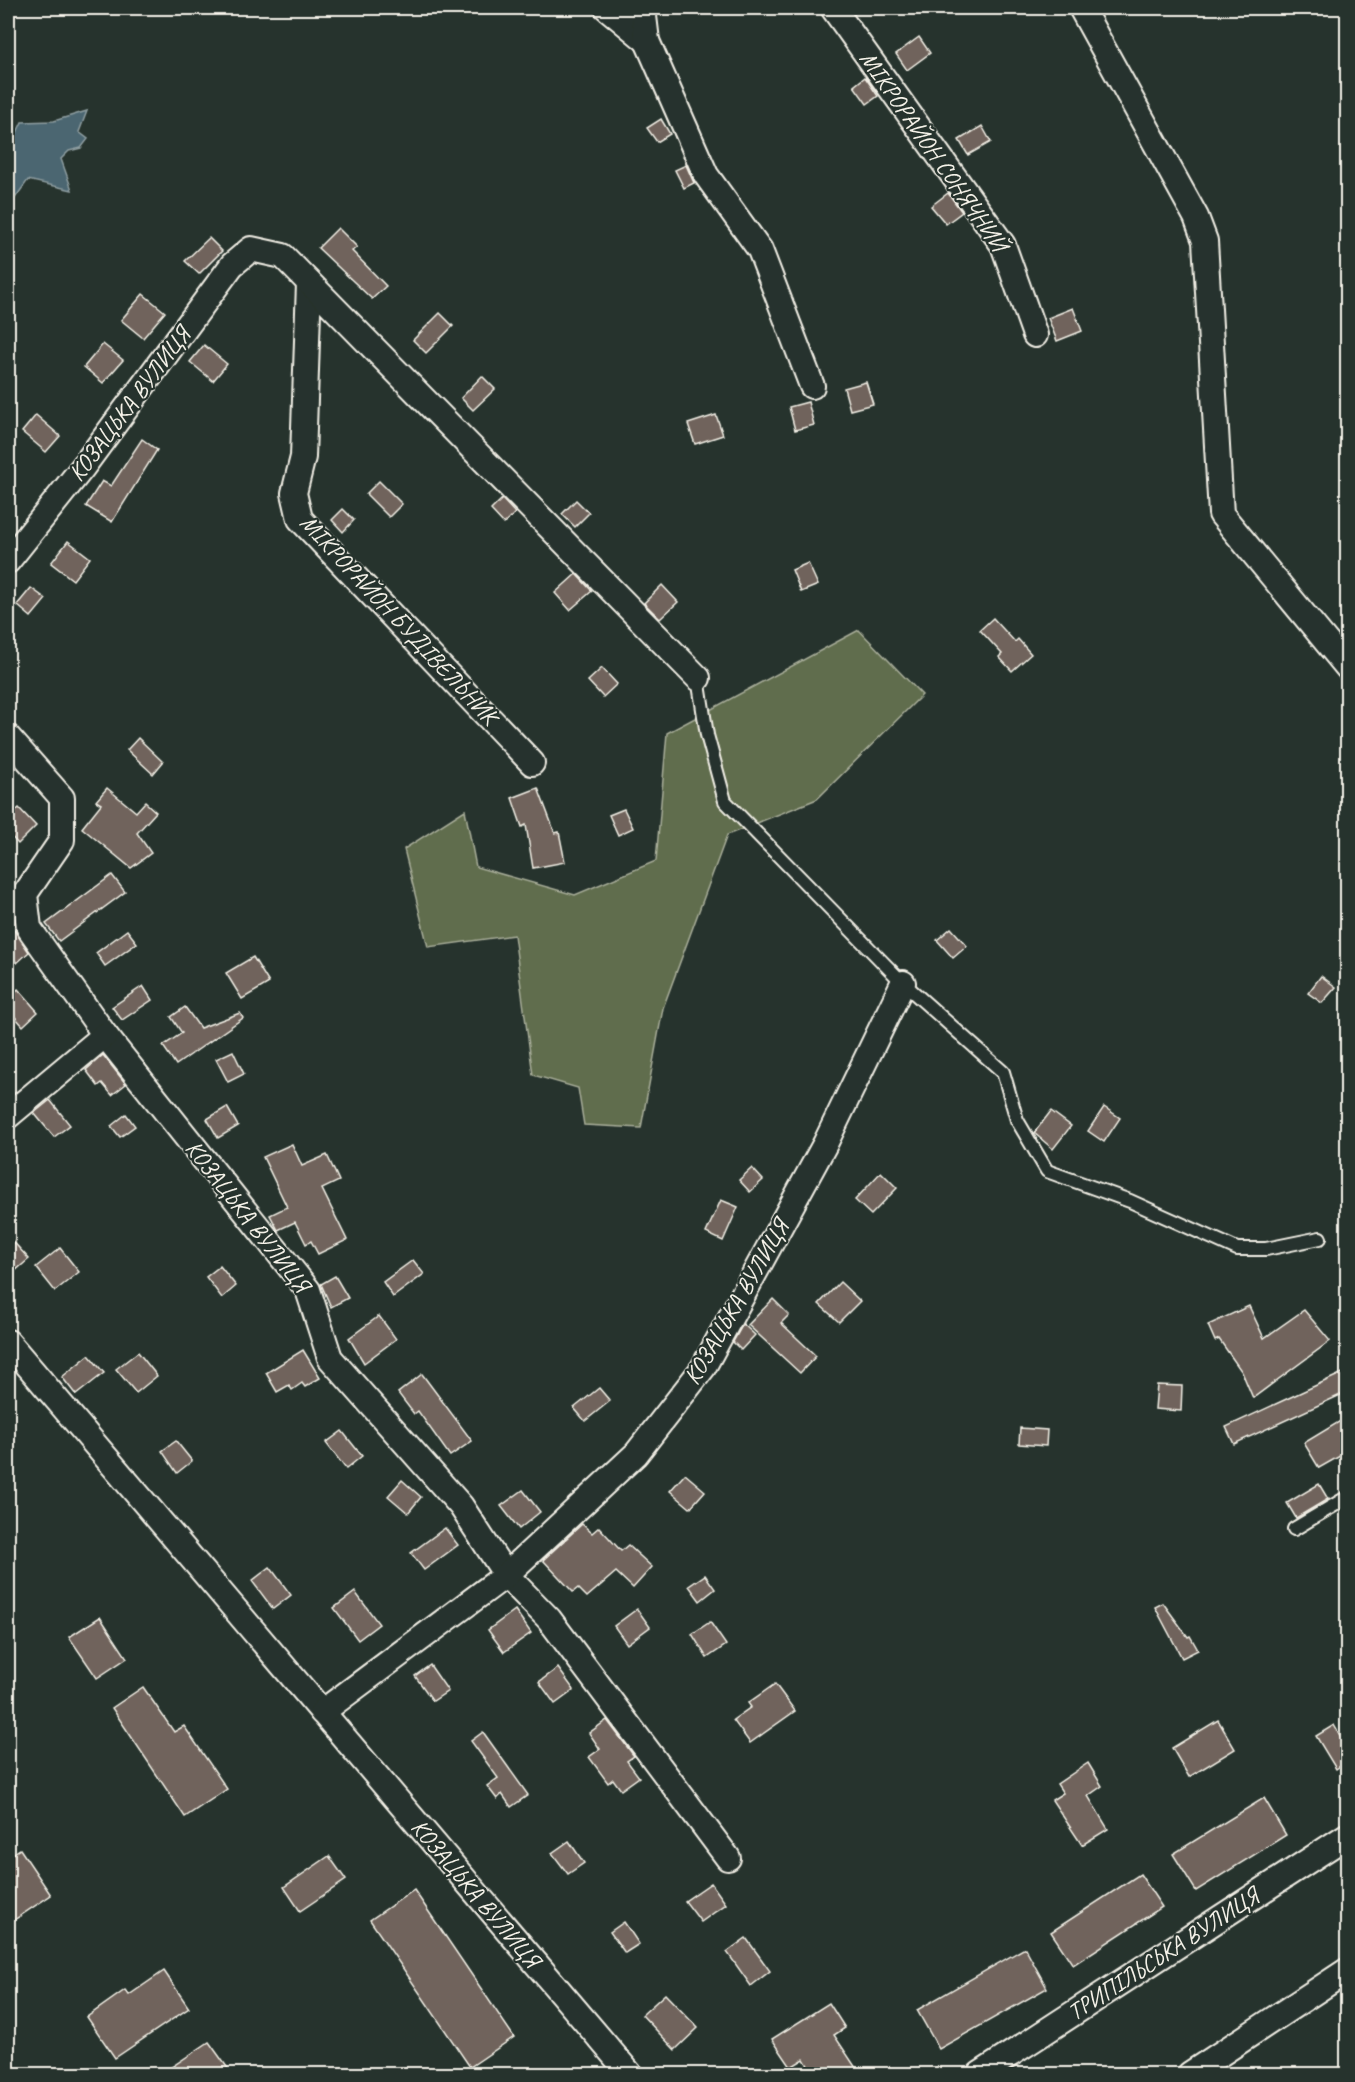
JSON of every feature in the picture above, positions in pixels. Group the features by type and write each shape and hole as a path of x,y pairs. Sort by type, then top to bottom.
{"street":[{"path":"607,8 647,41"},
{"path":"644,8 647,41 706,175 760,250 812,386"},
{"name":"МІКРОРАЙОН СОНЯЧНИЙ","path":"833,8 1003,245 1035,335"},
{"path":"1071,8 1085,17 1196,217 1205,241 1221,514 1347,668"},
{"name":"КОЗАЦЬКА ВУЛИЦЯ","path":"8,561 83,467 232,265 251,249 283,256 309,283"},
{"path":"309,283 698,678"},
{"name":"МІКРОРАЙОН БУДІВЕЛЬНИК","path":"309,283 303,457 294,493 300,519 532,762"},
{"name":"КОЗАЦЬКА ВУЛИЦЯ","path":"8,737 62,798 62,840 25,894 29,928 105,1035 309,1290 330,1358 461,1506 506,1575 549,1619 729,1858"},
{"name":"КОЗАЦЬКА ВУЛИЦЯ","path":"322,1712 506,1575 636,1454 703,1368 825,1144 903,983"},
{"path":"8,1116 105,1035"},
{"name":"КОЗАЦЬКА ВУЛИЦЯ","path":"8,1342 630,2074"},
{"name":"ТРИПІЛЬСЬКА ВУЛИЦЯ","path":"980,2074 1347,1835"},
{"path":"1190,2074 1347,1970"}],"lane":[{"path":"698,678 707,735 725,801 903,983 1003,1072 1017,1120 1047,1171 1130,1201 1237,1249 1266,1249 1320,1238"},
{"path":"1294,1529 1347,1497"}],"green space":[{"path":"859,630 922,695 817,799 727,835 663,1008 641,1128 584,1125 578,1088 533,1075 514,935 428,947 404,849 465,810 476,867 575,895 656,861 667,733"}],"water":[{"path":"87,111 79,132 88,139 81,148 69,151 61,159 72,190 28,180 8,208 8,145 12,143 22,122 54,121"}],"building":[{"path":"919,37 930,53 907,70 896,54"},
{"path":"865,77 878,96 867,104 854,86"},
{"path":"661,119 670,134 657,142 647,128"},
{"path":"982,126 991,142 968,155 959,140"},
{"path":"686,165 694,183 684,188 675,170"},
{"path":"948,193 962,212 946,224 931,206"},
{"path":"338,228 357,247 352,251 386,286 372,299 318,248"},
{"path":"209,238 222,251 199,274 185,261"},
{"path":"143,294 165,312 143,338 121,320"},
{"path":"1073,308 1082,331 1057,341 1048,318"},
{"path":"440,313 453,326 426,353 413,340"},
{"path":"103,344 123,360 103,383 84,367"},
{"path":"204,345 227,364 213,381 190,362"},
{"path":"482,376 495,389 473,410 461,398"},
{"path":"866,382 873,404 850,410 844,388"},
{"path":"808,402 814,425 795,430 789,407"},
{"path":"36,415 60,436 46,452 22,432"},
{"path":"716,415 723,435 695,444 688,424"},
{"path":"142,439 157,450 112,522 86,506 102,481 111,486"},
{"path":"379,481 402,504 389,517 366,494"},
{"path":"502,499 515,513 504,524 491,510"},
{"path":"576,500 589,513 575,527 562,514"},
{"path":"343,509 354,520 343,532 332,520"},
{"path":"68,541 90,558 73,580 51,563"},
{"path":"808,563 818,585 801,592 792,570"},
{"path":"576,574 592,591 570,610 555,593"},
{"path":"662,585 678,602 660,619 644,603"},
{"path":"31,588 46,599 31,617 17,605"},
{"path":"993,618 1015,642 1018,639 1031,654 1012,671 999,657 1002,654 980,630"},
{"path":"602,668 617,684 603,697 588,681"},
{"path":"138,738 163,762 153,774 127,750"},
{"path":"107,788 136,812 145,802 156,812 137,833 151,853 131,868 82,828 101,804 96,801"},
{"path":"538,788 555,833 559,832 565,862 533,868 526,825 522,827 512,798"},
{"path":"19,808 36,826 18,844 8,833 8,818"},
{"path":"624,809 633,828 618,835 609,815"},
{"path":"112,875 125,892 59,941 46,924"},
{"path":"8,921 29,952 17,963 8,953"},
{"path":"951,928 967,946 953,958 937,940"},
{"path":"127,930 137,943 105,966 96,953"},
{"path":"253,957 269,983 242,999 226,973"},
{"path":"1321,976 1336,987 1322,1003 1308,993"},
{"path":"143,986 152,1000 122,1020 112,1007"},
{"path":"18,989 38,1012 23,1026 8,1009 8,999"},
{"path":"185,1007 200,1028 240,1013 243,1018 176,1065 163,1046 182,1033 171,1017"},
{"path":"233,1051 244,1074 228,1082 216,1059"},
{"path":"103,1055 126,1084 112,1095 102,1083 98,1086 86,1070"},
{"path":"50,1100 70,1125 54,1137 34,1113"},
{"path":"227,1107 238,1126 218,1138 207,1119"},
{"path":"1104,1107 1120,1118 1104,1142 1088,1131"},
{"path":"1051,1111 1071,1126 1053,1149 1034,1133"},
{"path":"126,1114 135,1126 120,1137 111,1126"},
{"path":"292,1144 302,1166 327,1155 339,1181 322,1189 347,1240 318,1254 311,1241 306,1244 295,1222 278,1230 270,1215 287,1207 263,1157"},
{"path":"752,1168 763,1180 750,1192 739,1180"},
{"path":"881,1172 897,1188 871,1215 855,1200"},
{"path":"721,1200 738,1207 723,1241 706,1233"},
{"path":"8,1236 29,1259 8,1277"},
{"path":"60,1248 79,1272 55,1291 36,1267"},
{"path":"413,1260 424,1274 393,1297 383,1282"},
{"path":"220,1266 236,1286 222,1298 206,1277"},
{"path":"335,1276 348,1298 331,1307 321,1284"},
{"path":"840,1282 860,1301 839,1322 819,1304"},
{"path":"773,1299 789,1315 781,1323 816,1356 800,1373 748,1325"},
{"path":"1249,1306 1264,1338 1304,1310 1330,1341 1253,1398 1242,1372 1219,1339 1215,1341 1208,1325"},
{"path":"379,1316 396,1339 364,1363 349,1338"},
{"path":"743,1324 755,1335 741,1350 733,1342"},
{"path":"303,1350 320,1378 305,1387 302,1383 292,1390 289,1385 277,1392 266,1373"},
{"path":"138,1352 157,1376 136,1393 116,1369"},
{"path":"89,1355 104,1373 76,1395 62,1377"},
{"path":"1347,1371 1347,1392 1234,1444 1226,1427"},
{"path":"422,1374 472,1441 450,1456 418,1411 414,1414 398,1393"},
{"path":"1157,1385 1182,1386 1181,1411 1155,1409"},
{"path":"599,1388 610,1401 585,1421 574,1408"},
{"path":"1347,1417 1347,1452 1319,1468 1304,1443"},
{"path":"1020,1428 1047,1430 1046,1446 1019,1444"},
{"path":"342,1431 362,1456 346,1469 326,1443"},
{"path":"176,1441 192,1461 177,1473 162,1451"},
{"path":"685,1474 705,1491 690,1508 670,1491"},
{"path":"402,1480 421,1497 408,1513 388,1496"},
{"path":"1319,1484 1328,1499 1296,1518 1287,1503"},
{"path":"523,1490 540,1512 519,1529 501,1506"},
{"path":"582,1524 592,1533 599,1527 621,1551 628,1545 652,1567 633,1588 616,1572 587,1597 578,1588 573,1592 543,1560"},
{"path":"445,1528 458,1545 424,1570 411,1553"},
{"path":"270,1567 291,1595 273,1609 252,1581"},
{"path":"705,1575 715,1589 700,1601 689,1586"},
{"path":"355,1592 379,1624 358,1640 334,1608"},
{"path":"1163,1603 1188,1637 1190,1636 1198,1650 1182,1658 1155,1607"},
{"path":"637,1609 650,1627 627,1644 614,1626"},
{"path":"515,1610 531,1633 504,1652 488,1630"},
{"path":"100,1617 127,1658 97,1678 69,1637"},
{"path":"710,1622 726,1645 707,1658 692,1634"},
{"path":"430,1665 448,1691 433,1701 415,1676"},
{"path":"558,1668 574,1690 555,1704 539,1682"},
{"path":"775,1684 795,1711 750,1743 733,1720 751,1707 748,1703"},
{"path":"143,1687 174,1732 184,1726 227,1789 185,1817 112,1708"},
{"path":"607,1720 634,1756 627,1761 639,1777 621,1790 613,1779 608,1783 589,1757 600,1749 589,1733"},
{"path":"1218,1720 1235,1749 1189,1777 1172,1748"},
{"path":"1334,1725 1347,1748 1347,1761 1336,1769 1316,1736"},
{"path":"483,1732 528,1795 511,1807 502,1794 497,1799 487,1786 498,1778 471,1741"},
{"path":"1088,1763 1102,1786 1088,1796 1108,1829 1082,1845 1052,1800 1063,1793 1057,1784"},
{"path":"1264,1798 1286,1835 1196,1891 1173,1854"},
{"path":"569,1841 584,1863 568,1874 552,1853"},
{"path":"20,1849 51,1895 8,1924 8,1857"},
{"path":"329,1856 346,1880 300,1911 284,1887"},
{"path":"1140,1874 1162,1907 1073,1965 1051,1932"},
{"path":"711,1883 726,1904 701,1922 685,1901"},
{"path":"414,1890 514,2037 470,2067 370,1920"},
{"path":"624,1922 639,1944 625,1953 610,1932"},
{"path":"746,1938 770,1971 751,1986 727,1952"},
{"path":"1025,1948 1047,1988 939,2049 917,2010"},
{"path":"164,1971 189,2008 115,2058 87,2017 125,1990 129,1995"},
{"path":"665,1994 698,2028 675,2050 642,2015"},
{"path":"829,2003 845,2028 834,2035 860,2074 813,2074 804,2059 791,2067 772,2039"},
{"path":"209,2042 232,2074 161,2074"}]}
